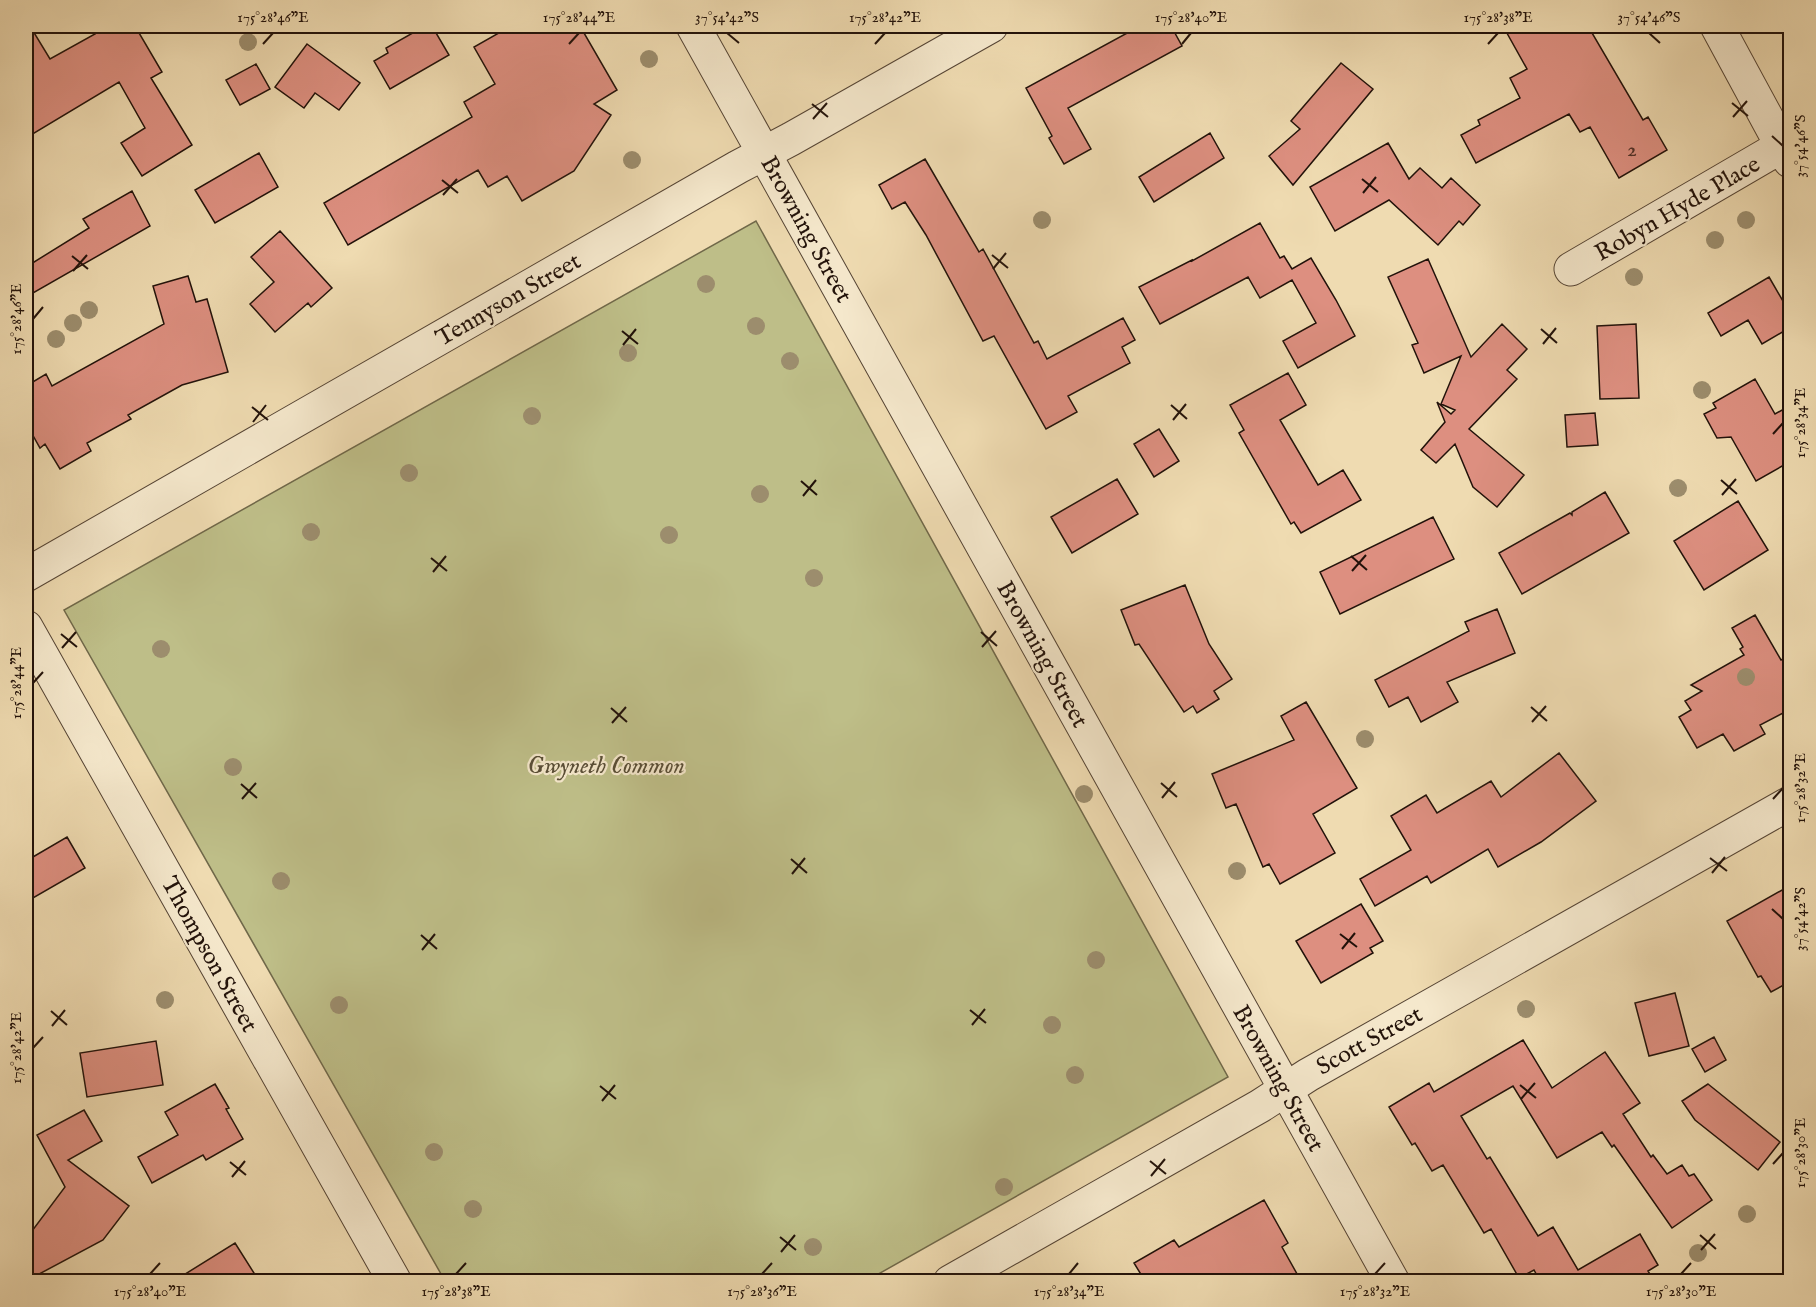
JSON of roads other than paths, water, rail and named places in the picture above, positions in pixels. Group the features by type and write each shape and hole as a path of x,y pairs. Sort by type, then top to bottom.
{"street":[{"name":"Browning Street","path":"693,26 1393,1281"},
{"name":"Tennyson Street","path":"26,575 738,167 991,26"},
{"path":"1717,26 1786,154"},
{"name":"Robyn Hyde Place","path":"1571,269 1786,154"},
{"name":"Thompson Street","path":"26,627 395,1281"},
{"name":"Scott Street","path":"950,1281 1229,1124 1308,1075 1791,804"}],"park label":[{"name":"Gwyneth Common","path":"606,765"}]}
